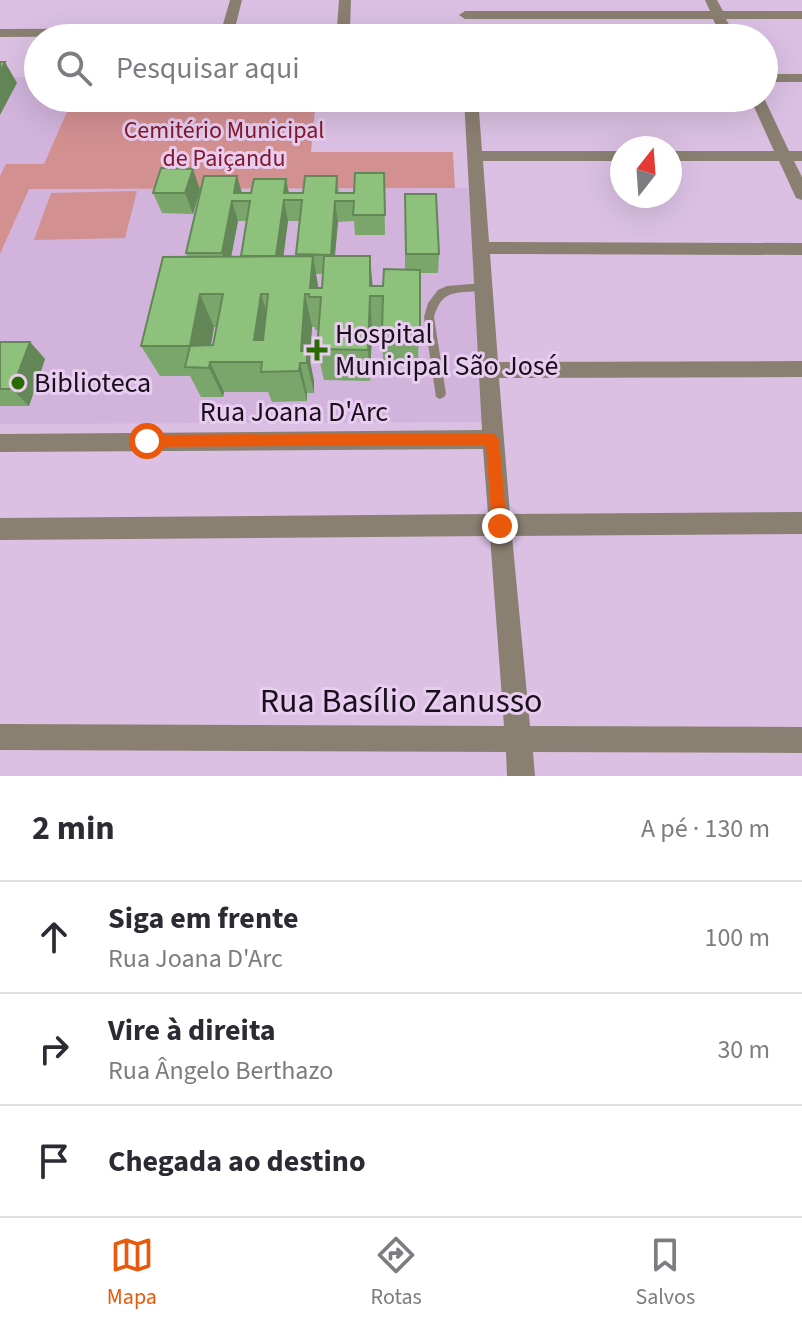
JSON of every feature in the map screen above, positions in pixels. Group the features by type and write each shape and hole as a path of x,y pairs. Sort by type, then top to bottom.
{"street":[{"path":"229,24 236,0"},
{"path":"343,24 345,0"},
{"path":"464,0 466,24"},
{"path":"711,0 722,24"},
{"path":"544,24 718,15 802,15"},
{"path":"0,33 24,33"},
{"path":"778,78 802,78"},
{"path":"472,112 493,439 521,776"},
{"path":"764,112 802,194"},
{"path":"476,156 610,156"},
{"path":"682,156 802,156"},
{"path":"482,248 802,249"},
{"path":"489,370 802,369"},
{"name":"Rua Joana D'Arc","path":"0,443 493,439"},
{"path":"0,529 802,523"},
{"name":"Rua Basílio Zanusso","path":"0,737 802,740"}],"lane":[{"path":"440,394 429,317 433,303 451,289 484,287"}],"shaded area":[{"path":"0,77 24,77 24,112 67,112 44,165 6,165 0,176"},
{"path":"468,188 489,422 0,424 0,254 28,189"}],"green space":[{"name":"Cemitério Municipal de Paiçandu","path":"67,112 315,112 311,152 453,152 455,188 29,189 0,254 0,176 6,164 44,164"},
{"path":"137,191 125,238 34,240 51,193"}],"building":[{"path":"161,168 193,169 185,193 153,193"},
{"path":"355,173 384,173 385,215 353,215 354,201 335,201 331,255 296,254 302,200 284,200 276,256 241,256 250,201 232,201 222,253 186,253 204,176 237,176 234,193 251,193 254,179 286,179 284,193 303,193 305,176 337,176 336,193 354,193"},
{"path":"405,194 436,194 439,254 406,254"},
{"path":"313,256 310,288 322,288 324,256 370,256 370,286 383,286 384,269 420,270 420,330 382,330 383,296 370,296 368,350 317,349 321,297 305,294 301,351 307,351 307,363 300,363 299,371 261,372 262,362 210,362 209,368 185,367 190,346 141,346 163,257","holes":["200,294 223,294 213,345 190,346","261,294 268,294 263,340 254,340"]},
{"path":"0,342 30,342 12,389 0,389"}],"place":[{"name":"Hospital Municipal São José","path":"317,350"},
{"name":"Biblioteca","path":"18,383"}],"route":[{"path":"147,441 493,439 500,526"}]}
